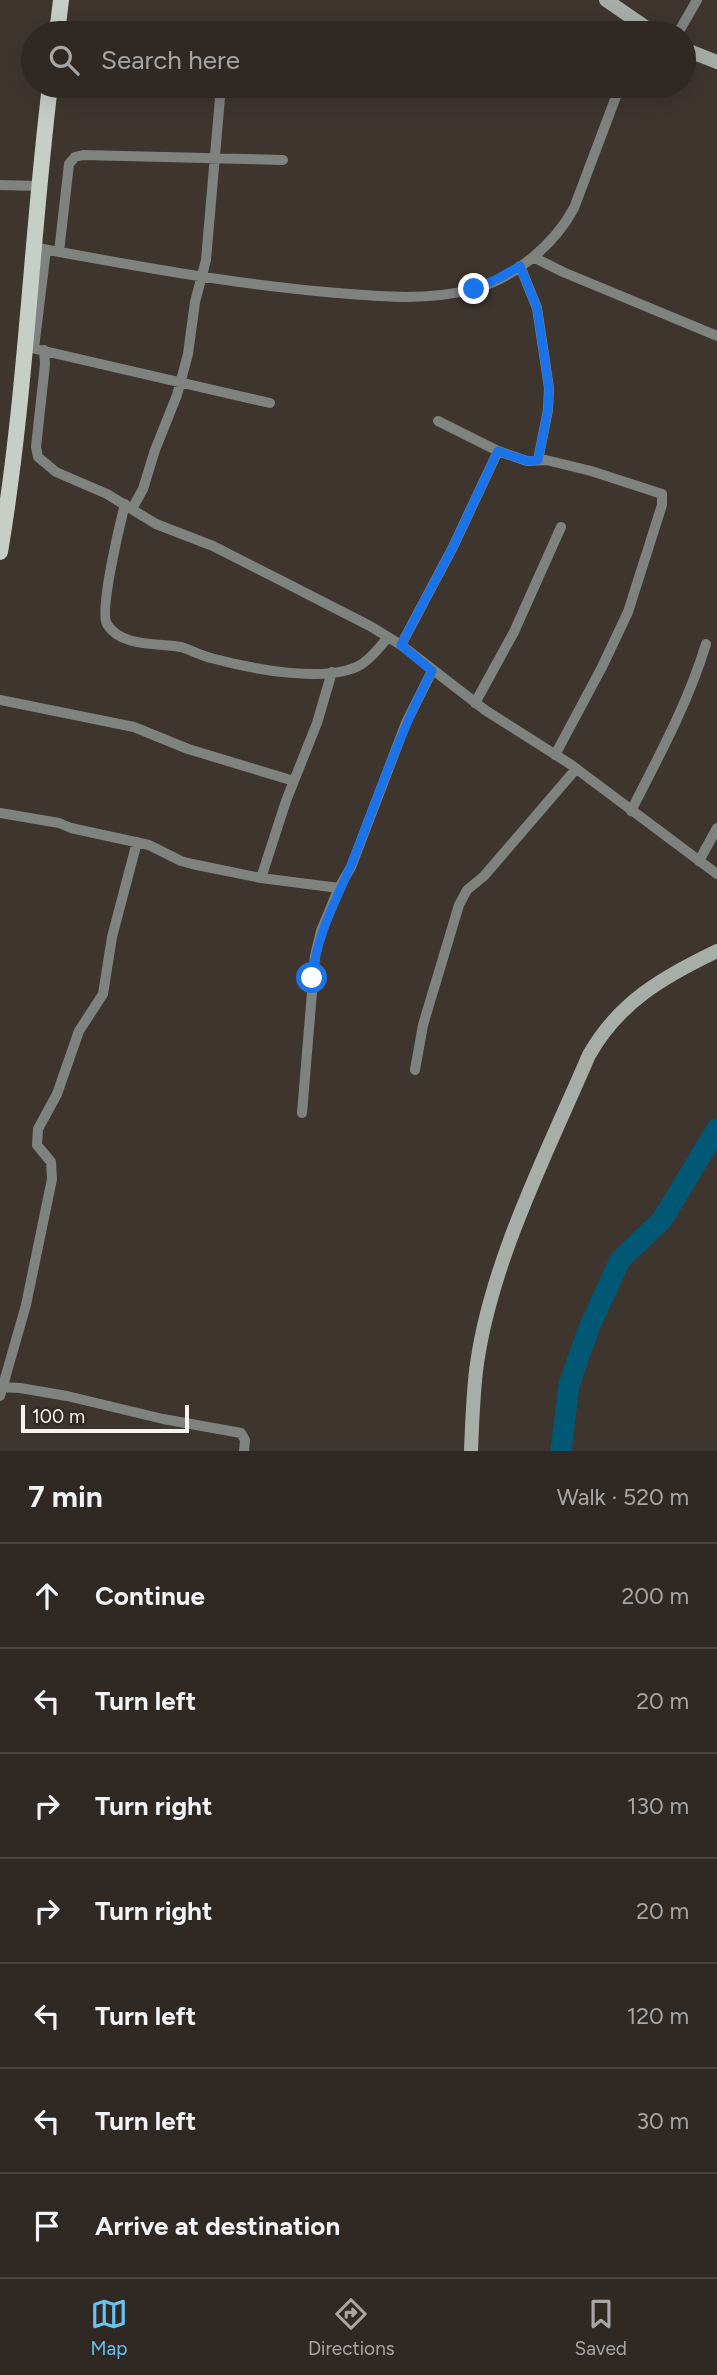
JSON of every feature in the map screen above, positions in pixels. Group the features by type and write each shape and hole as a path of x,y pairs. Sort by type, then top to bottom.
{"main road":[{"path":"58,21 61,0"},
{"path":"0,552 35,348 39,248 38,186 49,98"}],"street":[{"path":"606,0 633,21"},
{"path":"685,21 697,0"},
{"path":"696,54 717,62"},
{"path":"220,98 206,260 181,383 143,489 128,507 116,546 104,617 114,633 127,639 178,647 241,665 302,674 354,668 363,663 388,637"},
{"path":"39,248 202,278 397,298 474,289 520,266 558,234 574,208 615,98"},
{"path":"60,253 69,164 75,157 83,155 283,160"},
{"path":"0,185 38,186"},
{"path":"533,257 717,336"},
{"path":"520,266 537,308 549,388 547,418 538,460"},
{"path":"35,348 270,403"},
{"path":"35,348 45,364 36,440 38,457 56,472 107,494 156,524 213,546 280,579 388,637 475,703 576,769 717,874"},
{"path":"438,421 498,451 527,461 538,460 603,474 620,482 658,492 663,499 628,612 603,667 555,755"},
{"path":"401,645 453,547 498,451"},
{"path":"475,703 508,643 561,527"},
{"path":"631,811 680,715 694,683 706,644"},
{"path":"302,1113 315,956 321,931 351,867 406,723 432,671"},
{"path":"261,878 317,723 332,672"},
{"path":"0,700 122,723 188,749 294,781"},
{"path":"415,1070 423,1025 439,967 464,895 484,876 576,769"},
{"path":"0,813 60,823 71,828 137,842 157,848 181,861 261,878 339,888"},
{"path":"699,861 717,828"},
{"path":"137,842 112,937 103,994 79,1031 57,1094 38,1129 37,1144 51,1162 52,1179 26,1305 1,1390 20,1388 56,1394 163,1419 241,1433 245,1440 244,1451"},
{"path":"471,1451 476,1370 495,1290 533,1183 589,1055 598,1039 624,1007 661,981 717,951"}],"waterway":[{"path":"561,1451 569,1385 589,1328 620,1260 662,1220 717,1129"}],"route":[{"path":"312,978 321,931 351,867 406,723 432,671 401,645 453,547 498,451 527,461 538,460 546,425 549,388 537,308 529,286 520,266 474,289"}]}
